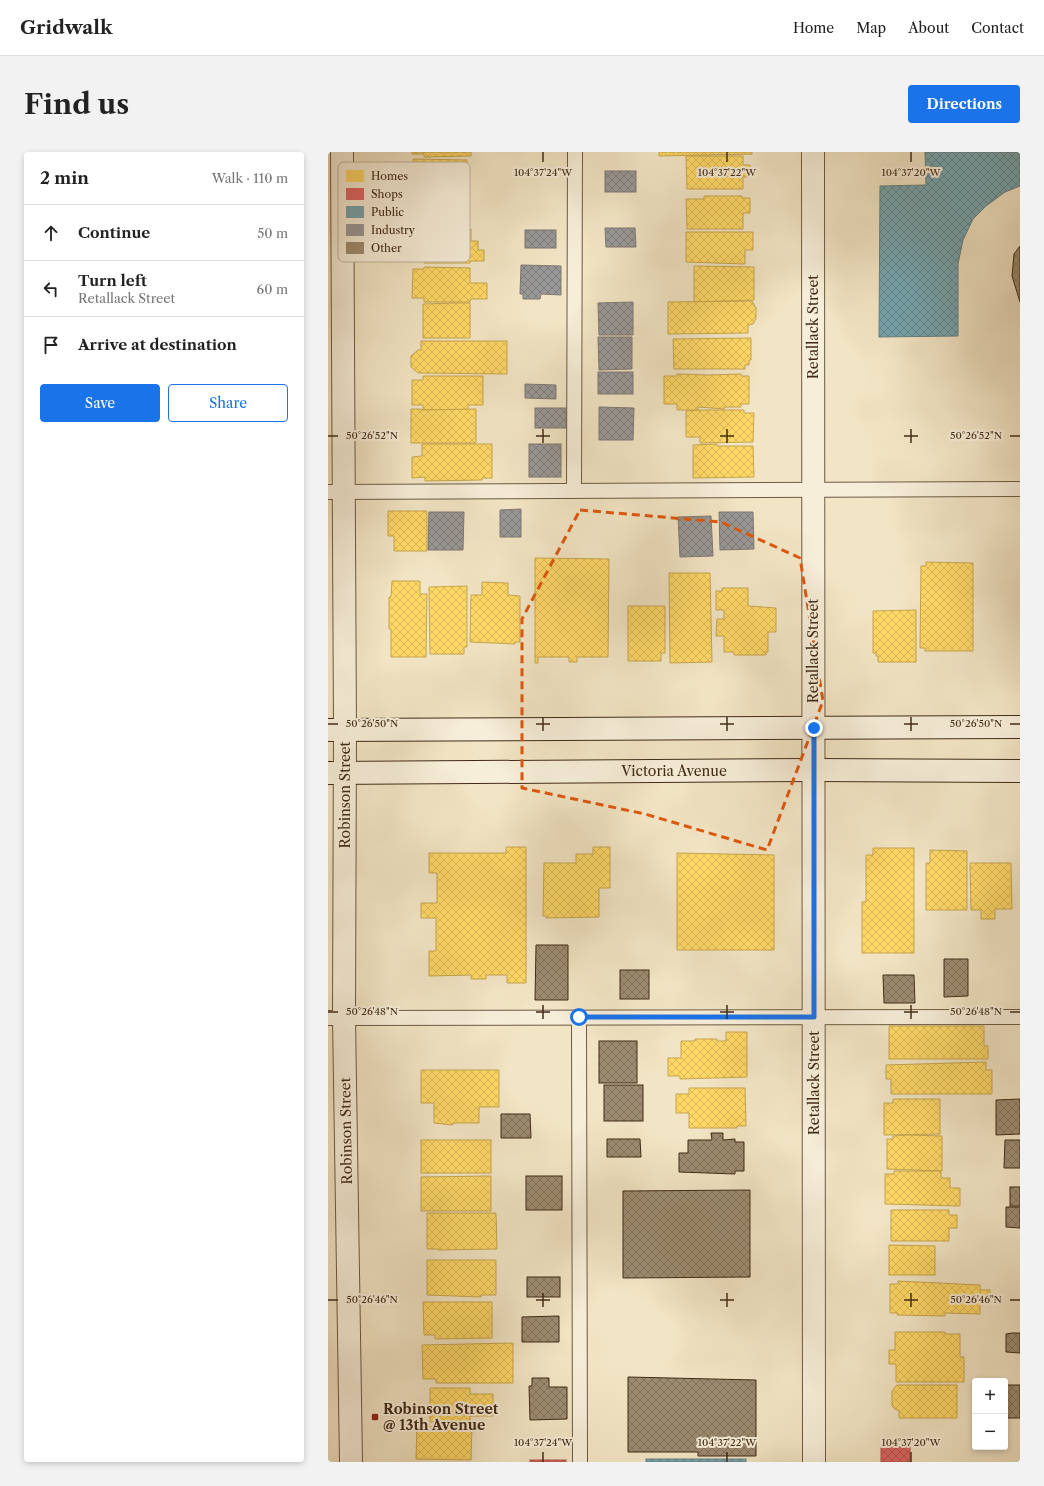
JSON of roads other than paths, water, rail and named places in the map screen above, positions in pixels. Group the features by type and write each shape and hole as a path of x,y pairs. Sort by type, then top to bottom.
{"street":[{"name":"Robinson Street","path":"342,152 342,162"},
{"name":"Retallack Street","path":"813,152 814,1462"},
{"name":"Robinson Street","path":"340,262 336,492 336,1018 351,1462"},
{"path":"337,730 1020,727"},
{"name":"Victoria Avenue","path":"336,773 814,770 1020,771"}],"lane":[{"path":"574,491 575,152"},
{"path":"336,492 1020,489"},
{"path":"579,1017 580,1462"},
{"path":"336,1018 1020,1017"}],"place":[{"name":"Robinson Street @ 13th Avenue","path":"375,1417"}]}
